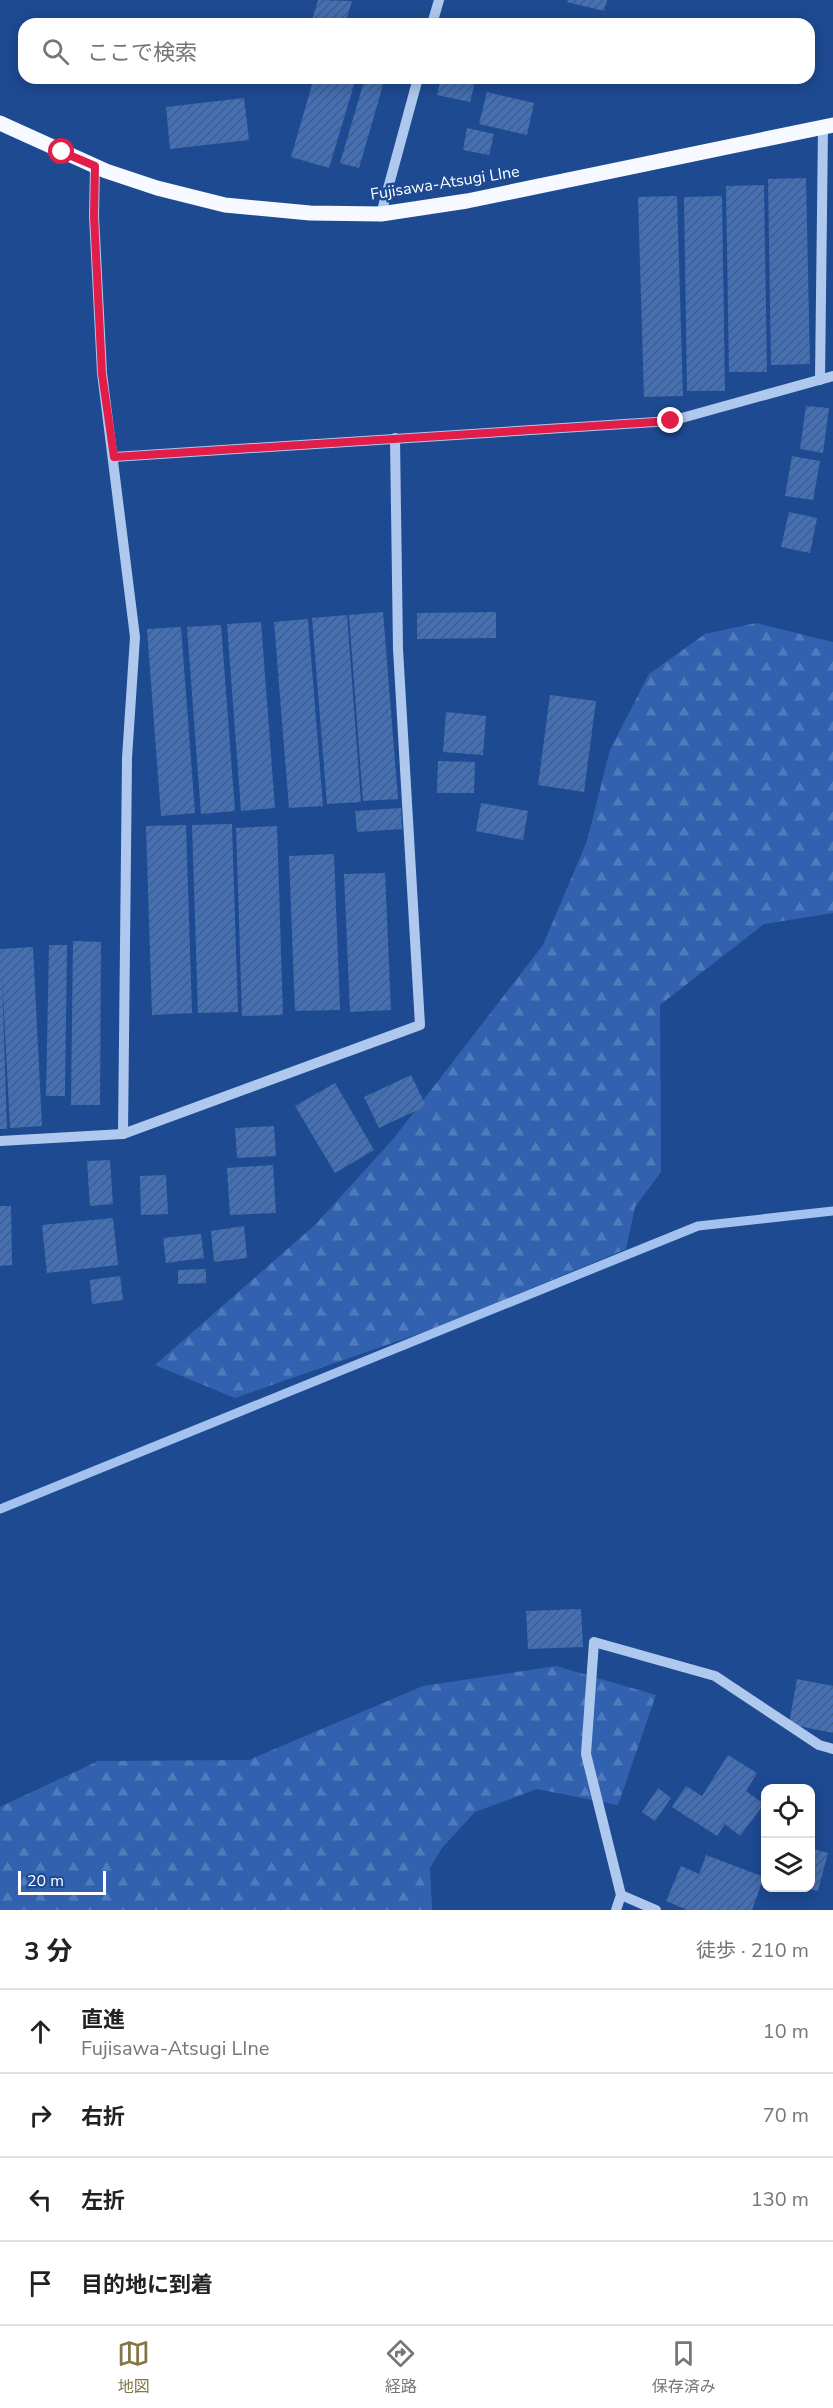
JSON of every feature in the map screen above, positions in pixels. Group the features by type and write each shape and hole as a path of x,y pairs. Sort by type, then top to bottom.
{"main road":[{"name":"Fujisawa-Atsugi LIne","path":"0,123 95,166 157,188 225,205 310,213 381,214 466,201 828,126"}],"street":[{"path":"434,18 438,0"},
{"path":"381,214 416,84"},
{"path":"820,380 828,126"},
{"path":"95,166 94,216 102,374 135,636 127,758 123,1134"},
{"path":"114,457 671,421 833,376"},
{"path":"0,1141 123,1134 420,1025 398,649 395,438"},
{"path":"616,1910 621,1895 586,1754 594,1642 715,1676 819,1745 833,1749"},
{"path":"621,1895 656,1910"}],"green space":[{"path":"756,623 833,642 833,913 764,924 660,1005 661,1172 635,1207 626,1249 441,1326 235,1398 155,1365 316,1224 394,1138 543,945 587,841 610,750 649,674 705,634"},
{"path":"556,1666 656,1695 618,1805 537,1789 475,1812 442,1848 430,1868 432,1910 0,1910 0,1807 98,1761 249,1760 423,1686"}],"building":[{"path":"318,0 352,1 347,18 313,18"},
{"path":"568,0 607,0 604,11 567,2"},
{"path":"312,84 354,84 329,168 291,157"},
{"path":"363,84 383,84 359,168 340,163"},
{"path":"440,84 474,84 470,102 437,95"},
{"path":"487,92 534,103 527,135 479,124"},
{"path":"244,98 249,140 170,149 166,107"},
{"path":"467,128 494,134 489,155 463,150"},
{"path":"806,178 810,364 771,365 768,179"},
{"path":"764,185 767,372 729,372 726,186"},
{"path":"677,196 683,396 644,397 638,197"},
{"path":"722,196 725,391 687,391 684,197"},
{"path":"806,406 829,408 823,453 800,449"},
{"path":"792,456 820,461 813,500 785,496"},
{"path":"789,512 817,518 810,553 781,547"},
{"path":"383,612 398,799 363,801 349,615"},
{"path":"496,612 496,638 417,639 417,613"},
{"path":"347,615 361,802 327,804 312,618"},
{"path":"308,619 323,806 289,808 274,622"},
{"path":"261,622 275,808 241,811 227,624"},
{"path":"221,625 235,811 201,814 187,627"},
{"path":"181,627 195,813 161,816 147,629"},
{"path":"550,695 596,701 584,792 538,785"},
{"path":"446,712 486,716 483,755 443,752"},
{"path":"438,761 475,762 474,793 437,793"},
{"path":"481,803 528,811 523,840 476,831"},
{"path":"401,808 402,829 357,832 355,811"},
{"path":"232,824 238,1012 198,1013 192,825"},
{"path":"186,825 192,1013 152,1015 146,826"},
{"path":"277,826 283,1015 242,1016 236,828"},
{"path":"334,854 340,1010 295,1011 289,856"},
{"path":"385,873 391,1010 350,1012 344,874"},
{"path":"73,941 101,942 100,1105 71,1105"},
{"path":"49,945 67,945 65,1096 46,1096"},
{"path":"33,947 42,1126 10,1128 2,976 7,1129 0,1129 0,949"},
{"path":"411,1075 426,1106 379,1128 364,1097"},
{"path":"335,1083 374,1150 335,1173 295,1106"},
{"path":"274,1126 276,1156 237,1158 235,1128"},
{"path":"110,1160 113,1204 90,1206 87,1161"},
{"path":"273,1165 276,1213 230,1215 227,1168"},
{"path":"166,1175 168,1214 141,1215 140,1176"},
{"path":"0,1206 11,1206 12,1265 0,1266"},
{"path":"113,1218 118,1265 47,1273 42,1225"},
{"path":"244,1226 247,1258 214,1262 211,1231"},
{"path":"201,1234 204,1258 166,1263 163,1238"},
{"path":"206,1269 206,1283 178,1284 178,1270"},
{"path":"120,1276 123,1300 92,1304 90,1280"},
{"path":"581,1609 583,1647 528,1649 526,1611"},
{"path":"797,1679 833,1686 833,1733 789,1724"},
{"path":"728,1755 757,1773 746,1791 761,1802 761,1808 740,1836 725,1824 717,1836 672,1807 686,1786 702,1796"},
{"path":"658,1788 671,1798 655,1821 642,1812"},
{"path":"815,1849 828,1853 818,1891 815,1890"},
{"path":"706,1855 761,1876 761,1885 752,1910 687,1910 666,1901 681,1866 699,1874"}],"waterway":[{"path":"0,1509 698,1226 833,1211"}],"route":[{"path":"62,152 95,166 94,216 102,374 114,457 671,421"}]}
